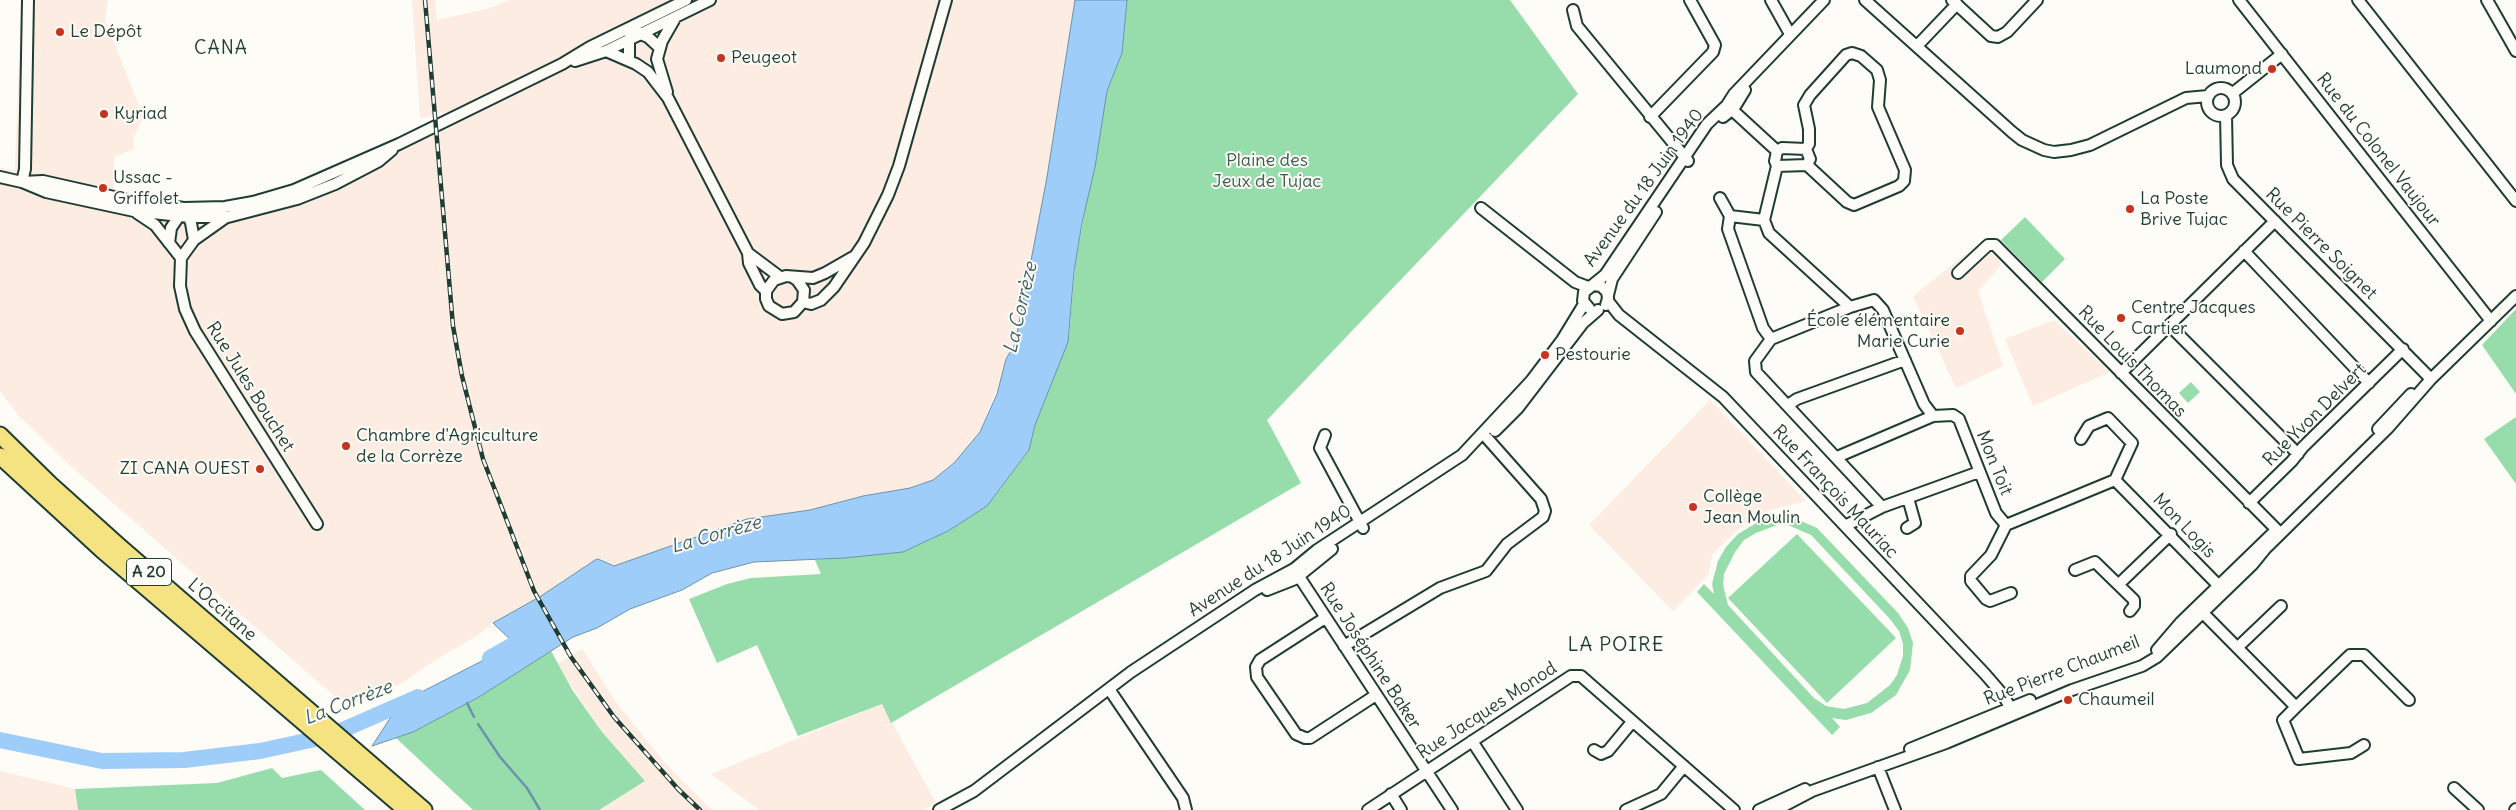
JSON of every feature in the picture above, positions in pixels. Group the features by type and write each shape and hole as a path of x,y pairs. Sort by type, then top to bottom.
{"highway":[{"name":"L'Occitane","path":"0,435 50,484 119,546 372,763 424,810"},
{"name":"L'Occitane","path":"0,456 102,550 406,810"}],"street":[{"path":"22,182 25,169 28,0"},
{"path":"609,38 634,35 675,18 710,0"},
{"path":"802,302 811,304 821,300 837,283 856,255 888,196 899,166 946,0"},
{"path":"1650,117 1713,52 1715,45 1690,0"},
{"path":"1771,0 1790,34"},
{"name":"Avenue du 18 Juin 1940","path":"1730,107 1734,94 1824,0"},
{"name":"Avenue du 18 Juin 1940","path":"953,810 988,789 1111,691 1322,556 1468,449 1536,375 1562,340 1587,293 1605,275 1686,160 1743,92 1833,0"},
{"path":"1865,0 2022,140 2037,148 2054,152 2090,145 2186,98 2208,96"},
{"path":"1917,46 1954,2 1990,36 1998,37 2006,32 2037,0"},
{"name":"Rue du Colonel Vaujour","path":"2239,0 2491,320"},
{"path":"2358,0 2516,201"},
{"path":"2487,0 2516,51"},
{"path":"22,182 43,181 184,214 253,202 294,190 399,144 562,64 609,38 682,2"},
{"path":"562,64 606,52 682,2"},
{"path":"1573,10 1577,26 1686,160"},
{"path":"668,98 658,58 669,26 675,18"},
{"path":"634,35 660,48"},
{"path":"629,61 634,35"},
{"path":"606,52 629,61 648,72 668,98 748,253 749,262 756,278 766,291 769,306 782,314 794,312 804,296 801,285 792,277"},
{"path":"1777,166 1807,165 1847,202 1854,205 1900,186 1904,181 1904,170 1878,107 1880,80 1877,70 1861,56 1852,53 1846,55 1810,95 1804,105 1809,144 1806,149"},
{"path":"2232,93 2282,54"},
{"path":"2222,88 2232,93 2236,103 2226,116 2220,116 2208,109 2208,96 2212,91 2222,88"},
{"path":"1730,107 1777,151"},
{"name":"Rue Pierre Soignet","path":"2226,116 2228,172 2431,379"},
{"path":"0,177 22,182 46,192 134,212 228,217 297,199 335,184 379,161 399,144"},
{"path":"1806,149 1782,148 1777,151 1775,161 1777,166 1764,220 1769,233 1850,307"},
{"path":"1806,149 1810,159 1807,165"},
{"name":"Avenue du 18 Juin 1940","path":"1361,526 1469,454 1518,408 1583,323 1604,304 1612,279 1686,160"},
{"path":"1720,198 1730,216 1728,229 1763,328 1771,339"},
{"path":"1481,208 1587,293 1590,309 1604,304 1604,288 1587,293"},
{"path":"134,212 155,225 181,258 194,240 228,217"},
{"path":"184,214 194,240"},
{"path":"169,243 171,228 184,214"},
{"path":"1730,216 1764,220"},
{"path":"2121,373 2275,221"},
{"name":"Rue Louis Thomas","path":"1958,273 1988,245 1995,245 2249,503 2279,531"},
{"path":"2244,251 2369,383"},
{"path":"748,253 780,277"},
{"path":"818,276 856,255"},
{"name":"Rue Jules Bouchet","path":"181,258 182,294 185,309 195,331 317,524"},
{"path":"766,291 774,280 780,277 818,276 837,283"},
{"name":"Rue Pierre Chaumeil","path":"1759,810 1792,802 1920,745 2139,662 2156,651 2218,585 2279,531 2388,428 2431,379 2516,296"},
{"path":"1837,457 1932,416 1924,404 1883,310 1874,300 1850,307 1771,339 1755,362 1756,372 1837,457 1882,508"},
{"name":"Rue François Mauriac","path":"1604,304 1723,397 1984,674 2012,711"},
{"path":"2169,325 2298,454"},
{"name":"Rue Yvon Delvert","path":"2249,503 2403,349"},
{"path":"1788,405 1797,399 1905,360"},
{"name":"Mon Toit","path":"1932,416 1953,415 1959,419 1996,512 2006,525"},
{"path":"2011,593 1990,601 1970,581 1971,576 1991,555 2006,525 2115,480 2132,443 2108,418 2089,426 2081,439"},
{"path":"1325,435 1320,448 1361,526"},
{"path":"1344,646 1440,588 1486,571 1516,535 1532,528 1543,517 1542,499 1488,438"},
{"path":"1845,526 1882,508 1980,472"},
{"name":"Mon Logis","path":"2115,480 2171,534 2218,585"},
{"path":"1907,528 1915,524 1908,498"},
{"name":"Rue Pierre Chaumeil","path":"1776,810 1812,791 1946,743 2012,711 2142,666 2164,652 2233,584 2279,531"},
{"path":"2119,584 2171,534"},
{"path":"2075,570 2096,562 2134,600 2134,606 2130,610"},
{"name":"Avenue du 18 Juin 1940","path":"939,810 974,791 1219,613 1255,590 1296,573"},
{"name":"Rue Joséphine Baker","path":"1296,573 1452,810"},
{"path":"2218,585 2233,584"},
{"path":"2204,600 2203,613 2296,707"},
{"path":"2238,647 2281,606"},
{"path":"1325,618 1260,660 1256,667 1257,677 1296,734 1305,738 1310,738 1376,695"},
{"path":"2364,745 2351,753 2299,759 2283,720 2350,655 2364,655 2409,700"},
{"name":"Rue Jacques Monod","path":"1368,810 1571,676 1581,676 1734,810"},
{"path":"1111,691 1183,798 1186,810"},
{"path":"1594,750 1602,754 1608,752 1632,722"},
{"path":"1472,741 1517,810"},
{"path":"1626,810 1661,794 1684,766"},
{"path":"1878,767 1895,810"},
{"path":"2454,788 2478,810"},
{"path":"1391,794 1401,810"}],"shaded area":[{"path":"21,0 108,0 105,19 143,116 133,139 134,149 114,157 114,192 176,203 211,203 305,183 423,126 423,140 449,128 443,112 420,119 412,0 435,0 437,20 487,9 510,0 1075,0 1047,177 1015,344 980,432 954,463 933,480 910,488 863,496 810,510 747,519 614,566 595,560 541,596 493,623 478,635 429,664 403,683 350,704 340,701 74,469 18,415 0,391 0,168 15,170"},
{"name":"École élémentaire Marie Curie","path":"1981,242 2002,264 1978,291 2003,366 1956,388 1913,296"},
{"path":"2054,320 2110,372 2033,406 2005,339"},
{"name":"Collège Jean Moulin","path":"1710,400 1806,501 1755,514 1713,553 1708,575 1673,611 1589,525"},
{"path":"582,649 618,705 667,765 712,810 599,810 645,781 602,732 557,664"},
{"path":"882,704 936,803 921,810 759,810 711,774"},
{"path":"0,771 75,789 78,810 0,810"}],"green space":[{"name":"Plaine des Jeux de Tujac","path":"1127,0 1510,0 1578,94 1267,420 1301,483 891,723 882,704 798,736 757,645 717,663 689,599 727,584 751,578 821,574 815,560 903,552 948,531 987,506 1028,452 1035,425 1069,336 1075,265 1107,91 1122,53"},
{"path":"2025,217 2065,259 2042,282 2001,240"},
{"path":"2516,309 2516,394 2482,345"},
{"path":"2191,382 2200,392 2188,403 2179,393"},
{"path":"2516,417 2516,484 2484,439"},
{"path":"1790,516 1817,528 1898,613 1908,628 1913,643 1910,670 1896,695 1871,713 1846,720 1832,718 1840,727 1832,735 1697,592 1704,584 1714,594 1712,584 1718,561 1726,547 1738,534 1763,519","holes":["1777,525 1788,525 1811,535 1899,631 1903,644 1903,656 1897,675 1890,685 1867,703 1844,709 1826,706 1814,698 1728,605 1723,585 1724,574 1735,552 1744,540 1756,533"]},
{"path":"1797,534 1896,638 1827,703 1728,598"},
{"path":"551,651 573,691 602,732 645,781 599,810 473,810 396,738 413,732 479,697"},
{"path":"272,768 282,778 321,770 365,810 78,810 75,789 217,783"}],"water":[{"path":"1075,0 1127,0 1122,53 1107,91 1095,167 1082,223 1074,271 1068,342 1035,425 1029,450 987,506 948,531 903,552 844,558 754,562 712,573 682,590 630,609 597,628 573,637 479,697 413,732 372,746 400,703 515,644 493,623 541,596 595,560 598,559 614,566 747,519 810,510 863,496 910,488 933,480 954,463 980,432 997,394 1006,359 1015,344 1047,177"}],"waterway":[{"name":"La Corrèze","path":"490,658 534,633"},
{"name":"La Corrèze","path":"0,740 102,761 184,760 260,751 329,736 418,697"},
{"path":"467,703 474,717"},
{"path":"478,724 500,757 527,788 540,810"}],"railway":[{"path":"425,0 453,326 462,376 483,459 534,591 571,657 614,717 678,789 700,810"}],"place":[{"name":"Le Dépôt","path":"60,32"},
{"name":"Peugeot","path":"721,58"},
{"name":"Laumond","path":"2272,69"},
{"name":"Kyriad","path":"104,114"},
{"name":"Ussac - Griffolet","path":"103,188"},
{"name":"La Poste Brive Tujac","path":"2130,209"},
{"name":"Centre Jacques Cartier","path":"2121,318"},
{"name":"École élémentaire Marie Curie","path":"1960,331"},
{"name":"Pestourie","path":"1545,355"},
{"name":"Chambre d'Agriculture de la Corrèze","path":"346,446"},
{"name":"ZI CANA OUEST","path":"260,469"},
{"name":"Collège Jean Moulin","path":"1693,507"},
{"name":"Chaumeil","path":"2068,700"}],"district":[{"name":"CANA","path":"221,49"},
{"name":"LA POIRE","path":"1616,645"}]}
